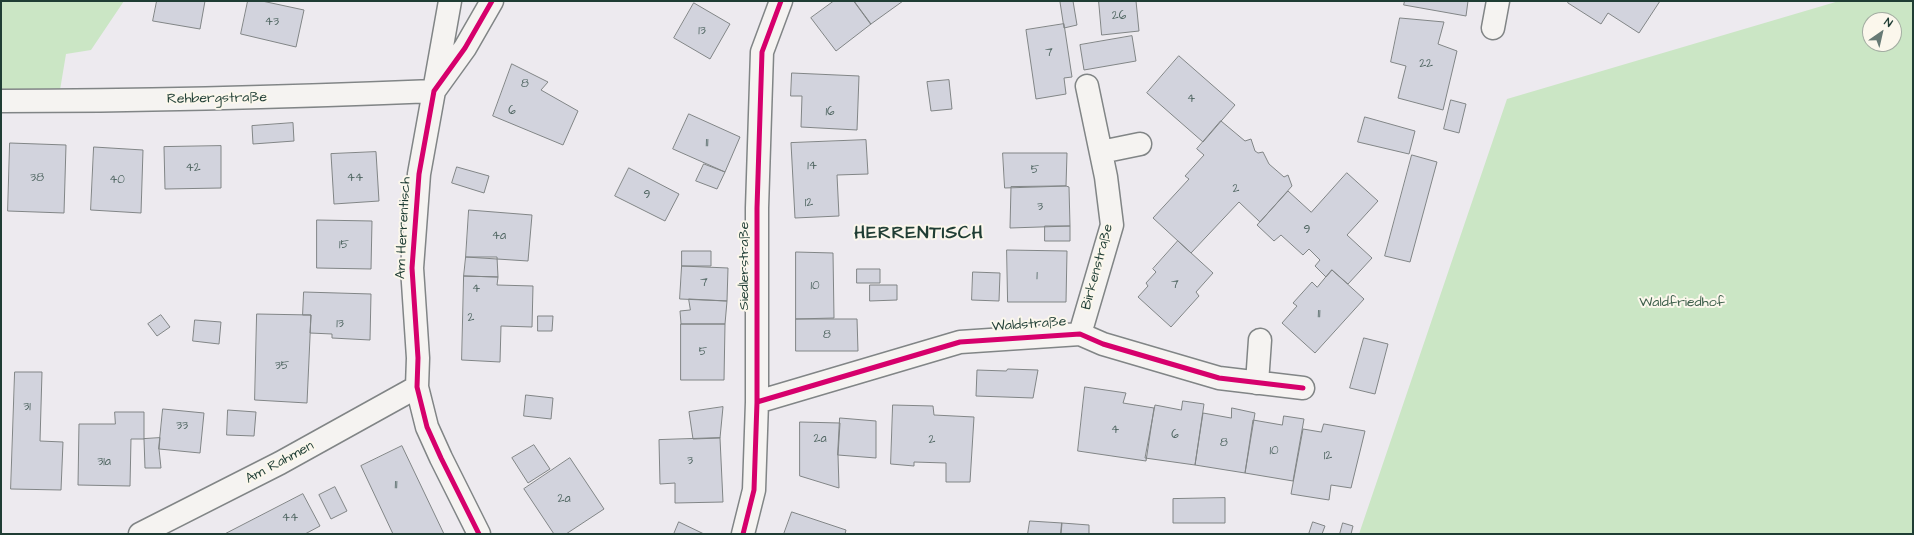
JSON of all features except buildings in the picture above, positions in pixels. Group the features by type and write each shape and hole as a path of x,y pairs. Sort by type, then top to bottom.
{"street":[{"path":"434,91 450,1"},
{"name":"Am Herrentisch","path":"479,534 427,427 417,387 418,358 412,268 419,174 434,91 465,48 492,1"},
{"name":"Siedlerstraße","path":"743,534 754,490 757,402 757,208 762,52 781,1"},
{"path":"1493,28 1498,1"},
{"name":"Birkenstraße","path":"1080,334 1112,225 1106,177 1087,86"},
{"name":"Rehbergstraße","path":"1,101 276,98 434,91"},
{"path":"1101,152 1140,144"},
{"name":"Waldstraße","path":"757,402 960,342 1080,334 1103,344 1184,369 1219,378 1303,388"},
{"path":"1257,383 1260,340"},
{"name":"Am Rahmen","path":"140,534 280,463 417,387"}],"green space":[{"path":"1,1 124,1 91,50 66,54 60,90 1,92"},
{"name":"Waldfriedhof","path":"1839,1 1913,1 1913,534 1359,534 1507,99"}],"cycle path":[{"path":"479,534 427,427 417,387 418,358 412,268 419,174 434,91 465,48 492,1"},
{"path":"743,534 754,490 757,402 757,208 762,52 781,1"},
{"path":"757,402 960,342 1080,334 1103,344 1219,378 1303,388"}],"district":[{"name":"HERRENTISCH","path":"919,234"}]}
